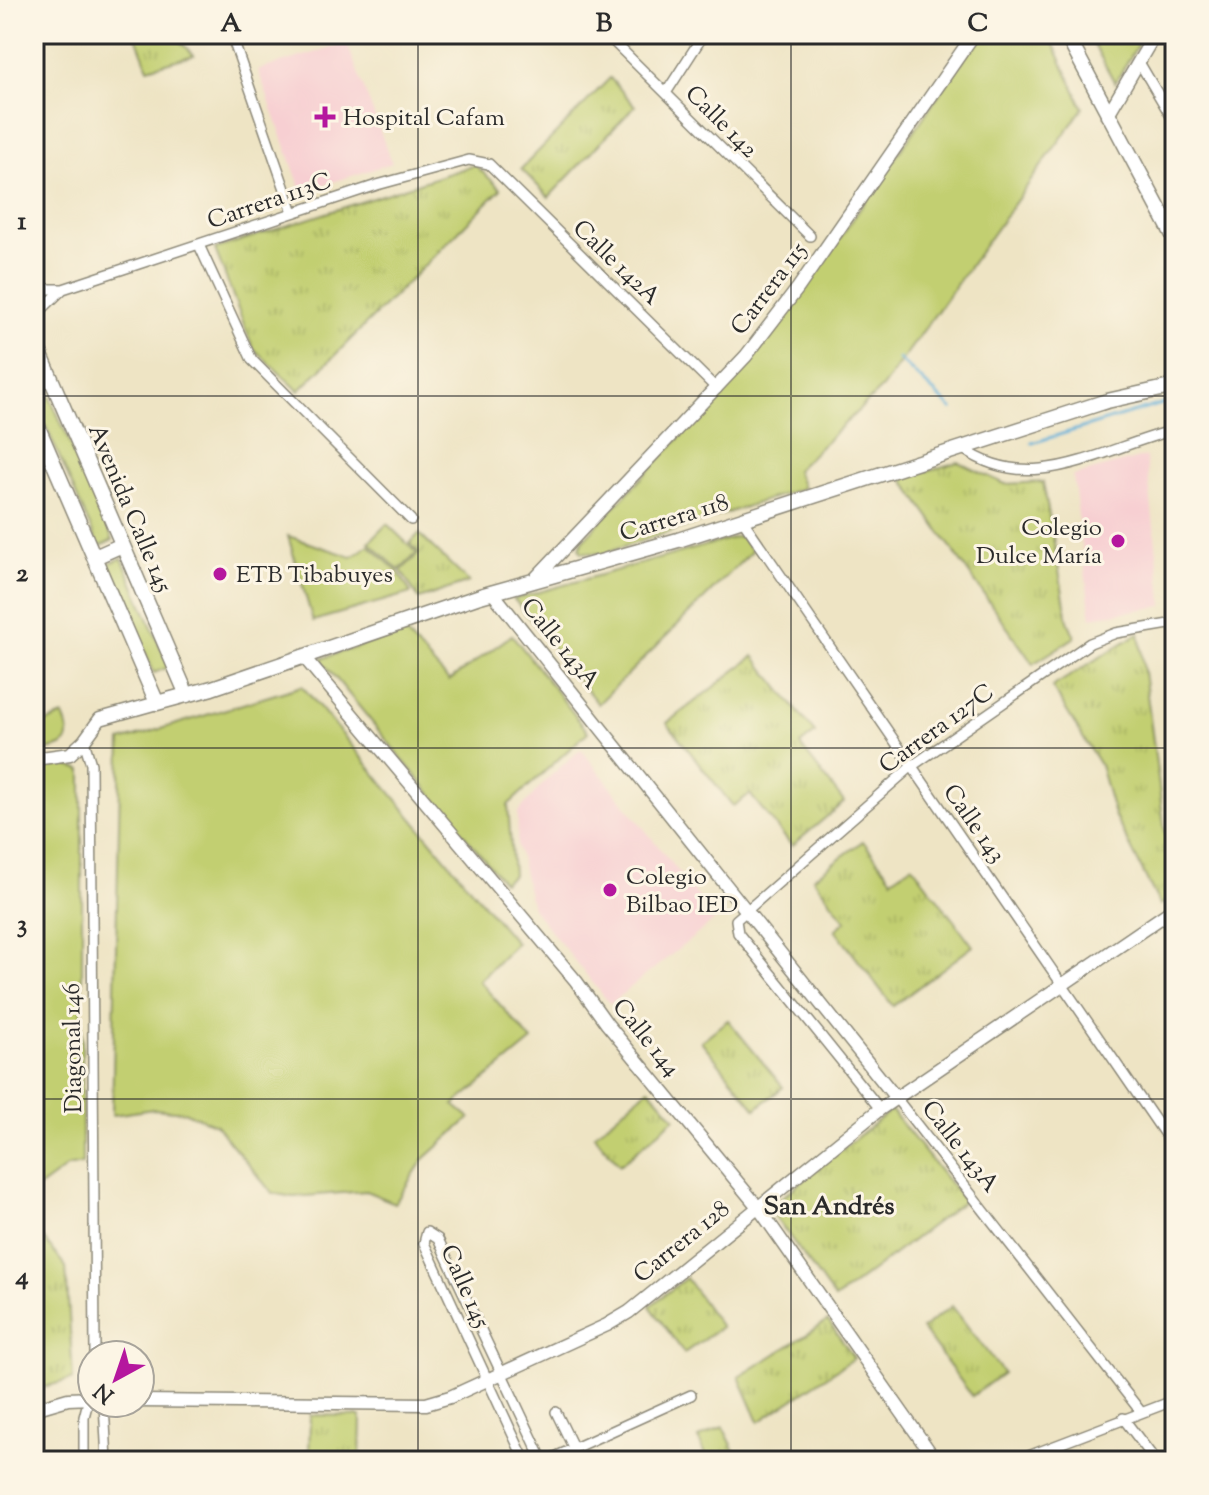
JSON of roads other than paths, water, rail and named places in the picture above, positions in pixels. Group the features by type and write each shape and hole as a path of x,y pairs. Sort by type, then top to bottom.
{"main road":[{"path":"1066,34 1175,239"},
{"name":"Avenida Calle 145","path":"34,339 187,695"},
{"name":"Carrera 118","path":"187,695 492,592 742,519 1107,401 1175,386"},
{"path":"34,418 157,703 187,695"},
{"path":"95,557 122,545"}],"street":[{"path":"231,34 293,212"},
{"name":"Calle 142","path":"606,34 810,236"},
{"path":"666,93 704,34"},
{"name":"Carrera 115","path":"532,582 717,389 798,288 974,34"},
{"path":"1107,116 1155,34"},
{"path":"1139,62 1171,108 1175,123"},
{"name":"Carrera 113C","path":"34,289 63,289 293,212 469,160 489,164"},
{"name":"Calle 142A","path":"489,164 717,389"},
{"path":"199,245 252,360 411,520"},
{"name":"Carrera 113C","path":"34,317 63,289"},
{"path":"962,448 998,469 1045,470 1175,430"},
{"name":"Calle 143","path":"742,519 1175,1149"},
{"path":"569,544 571,558 582,568"},
{"name":"Calle 143A","path":"492,592 896,1098 1141,1412"},
{"name":"Carrera 127C","path":"745,909 912,766 1090,643 1116,633 1175,623"},
{"name":"Calle 144","path":"303,656 567,970 607,1024 758,1207 936,1461"},
{"path":"34,759 70,754 100,719 157,703"},
{"name":"Diagonal 146","path":"84,741 91,764 95,1339"},
{"name":"Carrera 128","path":"156,1401 414,1406 437,1401 487,1380 617,1320 880,1109 1175,908"},
{"path":"745,909 736,920 738,933 880,1109"},
{"name":"Calle 145","path":"525,1461 424,1243 427,1232 438,1239 544,1461"},
{"path":"544,1461 691,1395"},
{"path":"34,1409 76,1397"},
{"path":"1015,1461 1175,1400"},
{"path":"556,1412 574,1449"},
{"path":"1123,1418 1156,1461"},
{"path":"84,1419 84,1461"},
{"path":"105,1419 107,1461"}],"waterway":[{"path":"899,359 952,409"},
{"path":"1032,443 1175,400"}],"place":[{"name":"Hospital Cafam","path":"325,117"},
{"name":"Colegio Dulce María","path":"1118,541"},
{"name":"ETB Tibabuyes","path":"220,574"},
{"name":"Colegio Bilbao IED","path":"610,890"}],"district":[{"name":"San Andrés","path":"829,1205"}]}
